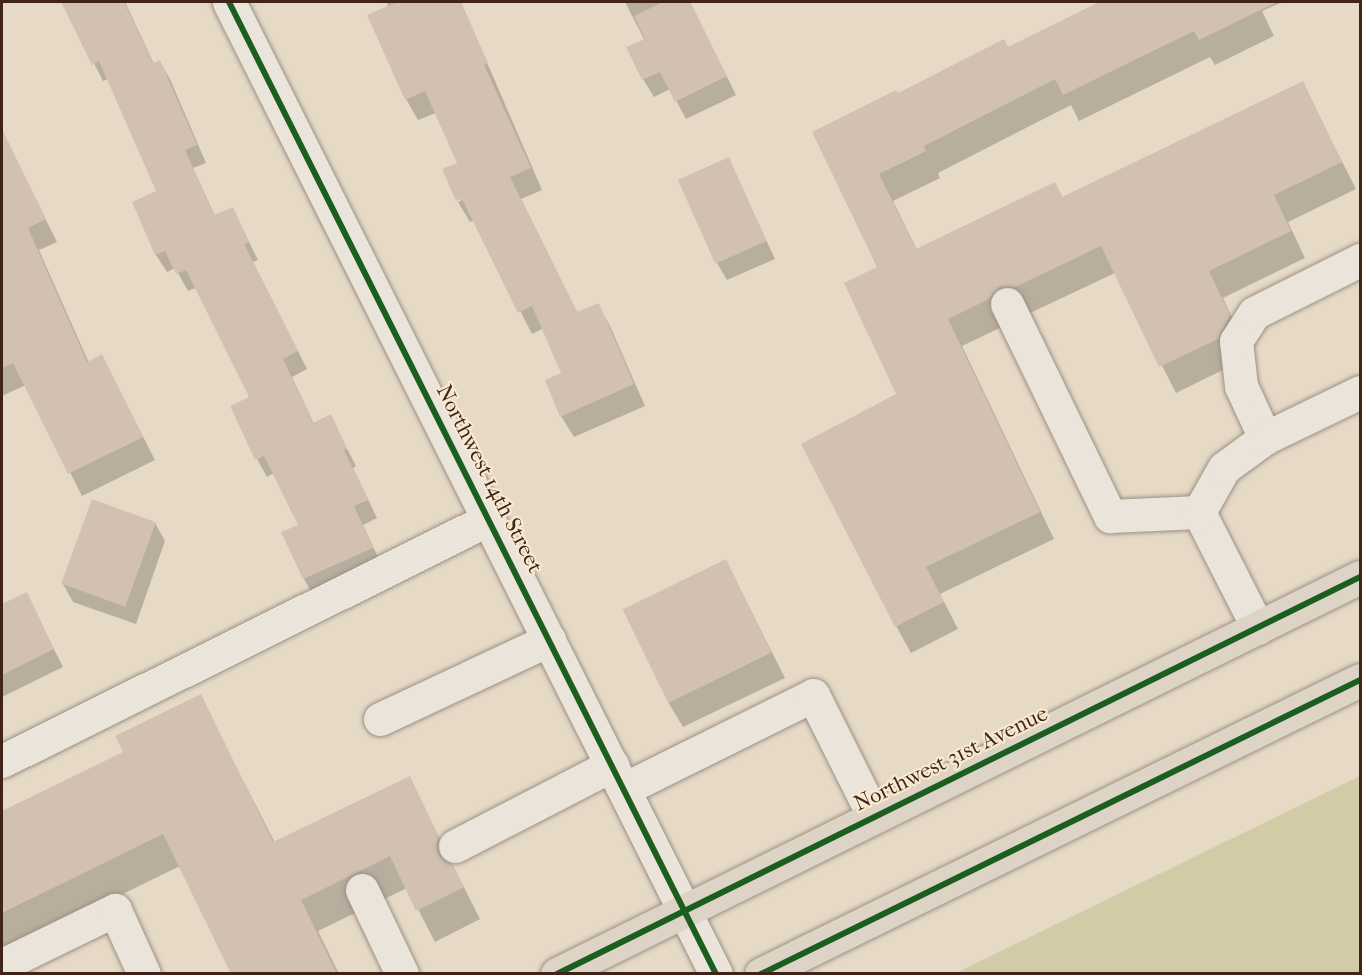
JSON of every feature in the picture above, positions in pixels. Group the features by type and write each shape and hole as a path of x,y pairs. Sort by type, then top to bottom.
{"main road":[{"name":"Northwest 31st Avenue","path":"557,974 1360,577"},
{"path":"762,974 1360,680"}],"street":[{"name":"Northwest 14th Street","path":"229,2 716,974"},
{"path":"1265,438 1241,386 1236,341 1254,313 1360,260"},
{"path":"1007,304 1110,516 1199,512"},
{"path":"1199,512 1224,468 1265,438 1360,392"},
{"path":"1199,512 1258,628"},
{"path":"2,761 489,519"},
{"path":"380,719 549,639"},
{"path":"455,846 813,694 874,817"},
{"path":"363,890 402,974"},
{"path":"2,965 115,910 144,974"}],"shaded area":[{"path":"1360,776 1360,973 956,973 1114,896"}],"building":[{"path":"61,2 124,2 153,63 160,60 197,145 185,150 214,215 233,207 249,242 244,244 298,351 283,359 313,423 331,414 347,448 344,450 368,500 354,506 373,548 303,579 281,532 298,525 264,456 255,460 230,406 249,397 186,270 176,274 165,251 155,255 132,202 156,191 99,61 92,65"},
{"path":"397,2 461,2 488,63 484,65 531,168 510,177 577,312 599,303 634,384 560,417 545,380 561,373 532,306 518,313 462,199 456,201 442,169 457,163 425,91 405,100 367,15"},
{"path":"663,2 690,2 727,76 675,102 660,72 642,80 626,47 645,39 634,16"},
{"path":"1099,2 1277,2 1199,40 1194,31 1063,95 1055,79 924,146 926,151 879,174 916,249 1055,182 1062,197 1303,81 1342,162 1274,195 1291,231 1209,271 1230,315 1218,339 1159,367 1101,246 1015,287 999,287 989,299 948,319 1040,512 926,567 944,602 895,627 801,444 896,394 844,283 877,267 812,132 896,90 898,93 1004,39 1008,47"},
{"path":"2,129 46,219 28,228 87,362 102,354 143,437 68,474 13,363 2,368"},
{"path":"729,157 766,241 715,264 678,180"},
{"path":"92,499 156,522 125,607 61,584"},
{"path":"726,559 772,652 668,703 623,609"},
{"path":"27,592 54,649 2,675 2,604"},
{"path":"201,694 273,842 410,776 439,837 436,846 438,854 444,861 452,864 464,887 416,911 390,856 301,900 337,974 231,974 163,834 2,913 2,811 123,752 115,736"}],"cycle path":[{"path":"229,2 716,974"},
{"path":"557,974 1360,577"},
{"path":"761,974 1360,680"}]}
